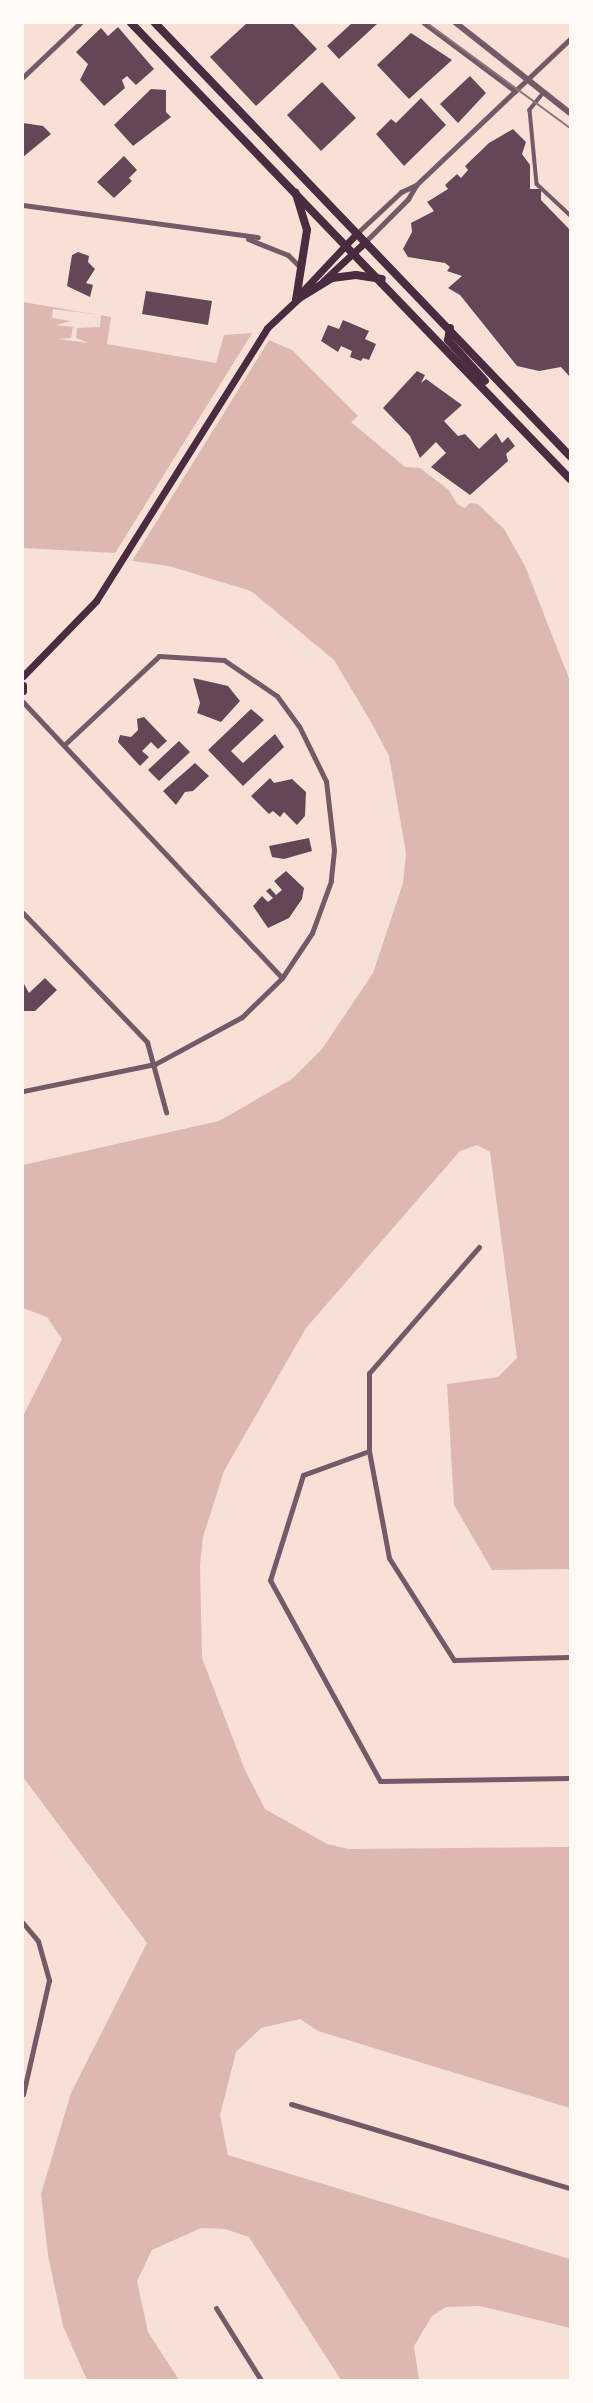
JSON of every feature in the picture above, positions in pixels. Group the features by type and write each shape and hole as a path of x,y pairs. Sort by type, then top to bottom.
{"highway":[{"path":"131,23 382,279 570,480"},
{"path":"155,23 363,244 450,328 570,456"},
{"path":"296,191 307,230 296,300"},
{"path":"296,300 332,278 356,275 382,279"},
{"path":"450,328 448,340 498,395 504,409"}],"main road":[{"path":"296,300 305,284 355,235"},
{"path":"23,676 81,620 119,565 262,336 296,300 363,244"},
{"path":"23,685 23,691"}],"street":[{"path":"23,77 80,23"},
{"path":"424,23 515,91"},
{"path":"456,23 570,113"},
{"path":"363,244 408,199 416,185 570,39"},
{"path":"543,94 530,110 537,184 570,215"},
{"path":"355,235 401,192 416,185"},
{"path":"23,205 248,239 288,255 302,270"},
{"path":"248,239 258,237"},
{"path":"23,1091 155,1063 242,1017 282,978 312,933 331,881 334,850 326,781 299,726 277,696 224,660 159,656 64,746"},
{"path":"23,702 282,978"},
{"path":"23,914 147,1042 155,1063 166,1112"},
{"path":"479,1247 369,1373 369,1451 389,1558 454,1660 570,1657"},
{"path":"369,1451 303,1475 270,1580 380,1780 570,1778"},
{"path":"23,1923 38,1941 49,1980 23,2094"},
{"path":"290,2104 570,2188"},
{"path":"216,2308 261,2380"}],"shaded area":[{"path":"23,302 111,317 107,344 216,363 224,335 253,333 292,350 358,416 351,422 405,467 420,468 449,490 457,504 465,508 470,503 478,504 504,529 525,566 570,681 570,1569 492,1570 454,1505 447,1384 498,1377 517,1358 490,1152 477,1145 460,1151 306,1328 224,1471 203,1537 200,1565 202,1658 245,1770 265,1809 327,1844 349,1849 570,1847 570,2108 318,2031 300,2019 261,2028 236,2052 220,2115 228,2155 570,2259 570,2328 480,2306 446,2307 432,2316 414,2346 419,2380 341,2380 249,2237 225,2229 201,2228 152,2250 137,2281 148,2332 179,2380 87,2380 63,2326 48,2255 41,2194 71,2093 147,1943 23,1777 23,1416 62,1339 47,1317 23,1308 23,1165 219,1121 292,1079 322,1049 373,973 403,883 406,853 389,756 371,722 334,660 251,591 169,566 112,558 115,553 23,548"}],"pier":[{"path":"53,309 101,315 100,327 77,328 76,338 89,343 58,339 71,338 73,327 56,325 71,321 52,318"},
{"path":"254,330 271,337 132,561 112,558"}],"building":[{"path":"247,23 292,23 317,49 256,106 210,57"},
{"path":"352,23 378,23 339,59 327,46"},
{"path":"118,27 154,69 136,85 127,76 122,80 125,88 104,106 80,80 88,64 76,52 101,28 108,36"},
{"path":"411,33 452,60 409,99 377,65"},
{"path":"470,76 486,93 458,123 440,104"},
{"path":"322,82 356,118 321,151 287,115"},
{"path":"151,89 166,90 166,112 171,117 133,146 114,125"},
{"path":"421,98 446,125 404,166 376,134 391,119 396,123"},
{"path":"23,123 43,126 51,134 23,157"},
{"path":"513,129 526,142 522,154 530,165 530,189 541,189 541,200 570,230 570,377 561,367 539,371 517,366 460,295 448,288 462,276 447,271 450,267 445,263 408,257 403,249 412,232 411,223 434,211 427,202 448,189 445,185 457,174 461,178 468,170 465,166 489,143"},
{"path":"124,156 137,170 129,178 132,181 114,198 97,182"},
{"path":"78,252 89,256 88,262 95,269 86,283 93,285 90,297 67,286 72,255"},
{"path":"146,291 212,301 208,325 142,314"},
{"path":"343,320 369,331 365,339 376,344 369,360 363,358 361,361 350,357 352,351 341,346 338,352 321,341 328,325 339,329"},
{"path":"417,371 425,375 421,383 426,379 462,405 444,421 458,436 465,434 479,449 496,433 502,443 508,437 515,446 506,454 508,461 470,495 431,467 446,453 436,442 420,458 410,436 383,408"},
{"path":"193,678 228,686 240,701 221,722 197,713 200,703"},
{"path":"251,709 264,720 231,751 243,763 275,734 284,747 243,786 208,750"},
{"path":"144,717 167,741 158,749 151,742 142,751 149,757 140,766 118,742 120,735 131,737 138,730 137,719"},
{"path":"179,741 190,752 159,781 148,770"},
{"path":"195,763 209,776 193,791 185,792 176,805 163,791"},
{"path":"270,778 274,783 292,779 306,792 305,816 297,825 284,812 280,817 273,811 269,814 251,796"},
{"path":"309,838 312,851 284,859 272,857 269,846"},
{"path":"286,871 304,888 302,899 289,918 268,928 253,906 262,896 268,902 273,898 266,891 270,888 276,895 282,890 274,881"},
{"path":"45,978 57,990 35,1011 23,1011 23,982 29,993"}],"tram line":[{"path":"427,23 570,128"}]}
